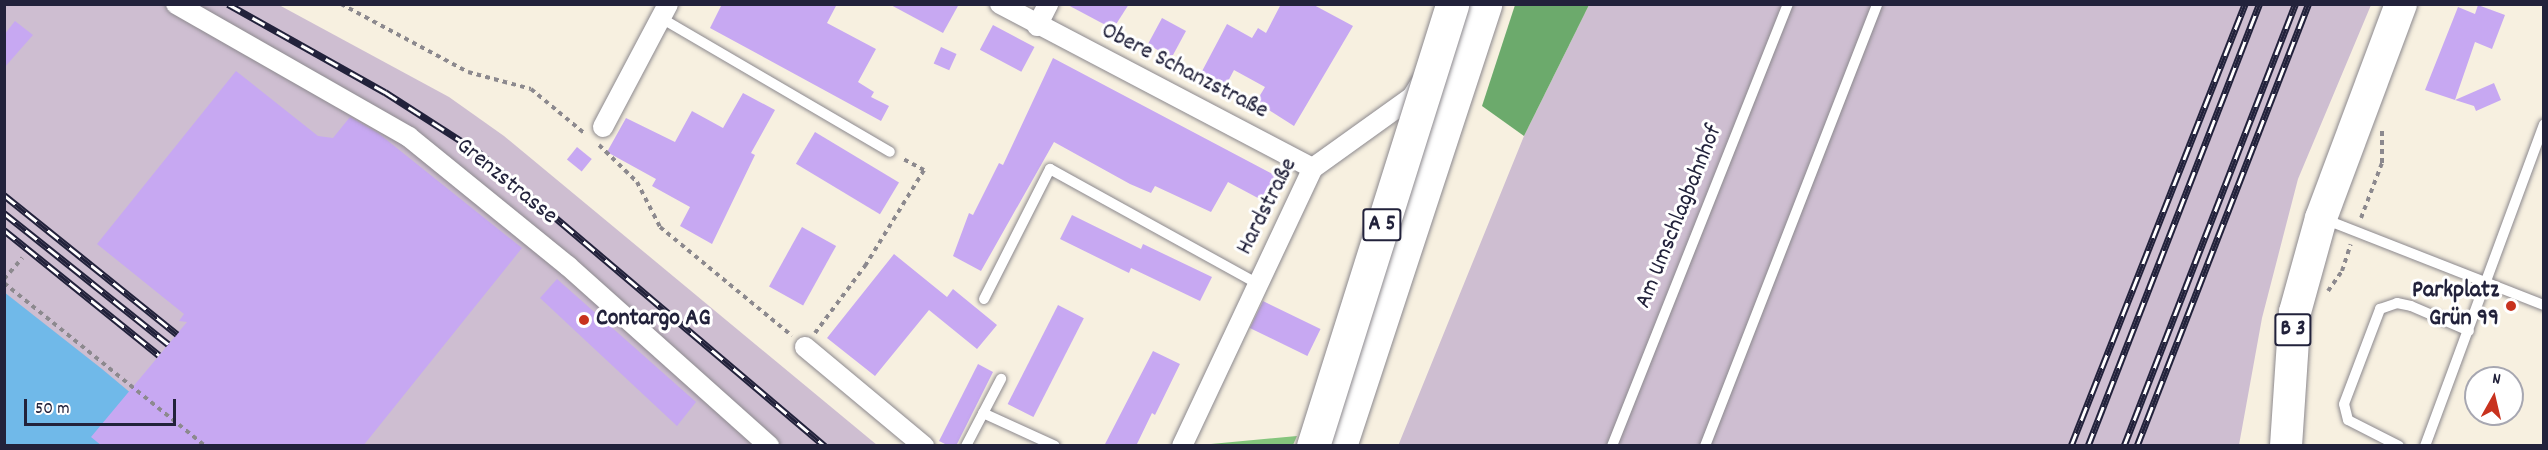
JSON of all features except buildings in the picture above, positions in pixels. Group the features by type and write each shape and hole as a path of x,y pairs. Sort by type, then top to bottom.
{"highway":[{"name":"A 5","path":"1313,446 1452,4"},
{"name":"A 5","path":"1340,446 1485,4"}],"main road":[{"name":"B 3","path":"2286,446 2295,312 2321,218 2401,4"}],"street":[{"name":"Grenzstrasse","path":"176,4 409,136 568,266 769,446"},
{"name":"Obere Schanzstraße","path":"1000,4 1037,26 1313,168"},
{"path":"1037,26 1048,4"},
{"name":"Hardstraße","path":"1182,446 1313,168 1412,97 1473,4"},
{"path":"603,126 665,11"},
{"path":"805,347 924,446"}],"lane":[{"name":"Am Umschlagbahnhof","path":"1612,446 1788,4"},
{"path":"1705,446 1877,4"},
{"path":"665,11 890,152"},
{"path":"2425,446 2488,282 2544,124"},
{"path":"984,300 1050,169 1258,284"},
{"path":"2321,218 2544,305"},
{"path":"2399,446 2348,420 2344,404 2380,309 2397,303 2469,331"},
{"path":"966,446 1001,379"},
{"path":"983,413 1055,446"}],"path":[{"path":"341,4 468,72 531,89 613,156 637,182 660,227 805,347 865,267 924,170 890,152"},
{"path":"22,258 4,281 205,446"}],"shaded area":[{"path":"4,5 279,5 449,97 504,136 877,445 5,445"},
{"path":"1589,5 2371,5 2298,179 2262,318 2239,445 1398,446 1524,136"}],"green space":[{"path":"1515,5 1589,5 1524,136 1482,106"},
{"path":"1297,436 1293,445 1210,445 1211,444"}],"water":[{"path":"4,292 102,369 193,445 5,445"}],"railway":[{"path":"228,4 385,92 477,151 825,446"},
{"path":"2071,446 2245,4"},
{"path":"2088,446 2259,4"},
{"path":"2124,446 2295,4"},
{"path":"2137,446 2308,4"},
{"path":"4,195 177,334"},
{"path":"4,213 168,344"},
{"path":"4,230 159,355"}],"place":[{"name":"Parkplatz Grün 99","path":"2511,306"},
{"name":"Contargo AG","path":"584,320"}]}
